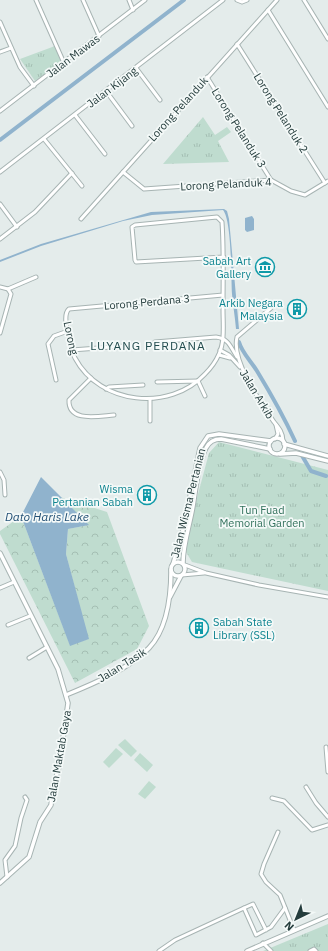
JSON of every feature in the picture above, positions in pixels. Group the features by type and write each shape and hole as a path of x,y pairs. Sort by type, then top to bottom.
{"street":[{"path":"36,0 64,63"},
{"path":"83,0 99,36"},
{"path":"128,0 133,10"},
{"name":"Jalan Mawas","path":"0,111 145,0"},
{"name":"Jalan Kijang","path":"0,172 223,0"},
{"path":"238,0 242,2 247,0"},
{"name":"Lorong Pelanduk","path":"81,219 277,0"},
{"path":"304,0 328,39"},
{"path":"268,10 328,107"},
{"path":"0,22 20,67 34,86"},
{"name":"Lorong Pelanduk 2","path":"237,44 326,182"},
{"path":"0,52 11,48"},
{"path":"136,68 160,100"},
{"name":"Lorong Pelanduk 3","path":"207,77 271,180"},
{"path":"106,91 132,126"},
{"path":"75,115 105,154"},
{"path":"44,139 82,186"},
{"name":"Lorong Pelanduk 4","path":"123,172 144,188 271,180 290,191 305,195 326,182"},
{"path":"0,239 35,212 72,173"},
{"path":"0,204 17,227"},
{"name":"Lorong","path":"71,309 67,311 66,314 72,350 81,368 91,378 106,389 133,398 150,399 176,393 198,381 219,355 222,338 224,256 222,222 216,217 136,225 132,227 135,261 224,256"},
{"path":"0,287 8,289 36,277"},
{"path":"0,333 11,294 8,289"},
{"name":"Lorong Perdana 3","path":"71,309 223,295"},
{"name":"Jalan Arkib","path":"271,308 237,337 238,359 282,434 283,442"},
{"path":"56,380 48,344 54,336 68,331"},
{"path":"155,342 216,337 222,338 228,341 238,359"},
{"path":"72,350 137,345"},
{"path":"220,350 232,358 242,368"},
{"path":"219,355 232,358"},
{"path":"91,378 69,400 69,406 73,412 80,417 114,415"},
{"path":"157,382 198,381 205,396"},
{"path":"106,389 109,387 143,385"},
{"path":"150,399 150,421"},
{"name":"Jalan Arkib","path":"273,440 278,432 275,424"},
{"name":"Jalan Wisma Pertanian","path":"173,564 197,459 205,440 211,435 219,434 273,440"},
{"name":"Jalan Wisma Pertanian","path":"184,564 185,545 199,475 204,453 208,445 221,439 270,449"},
{"path":"328,456 273,440 270,449 275,454 296,453 328,461"},
{"path":"280,454 284,450 283,442"},
{"path":"0,472 4,480 5,495"},
{"name":"Jalan Maktab Gaya","path":"0,553 30,616 58,669 66,695 67,714 60,767 53,787 51,805 40,822 31,854 18,868 0,883"},
{"path":"206,573 175,576 171,570 173,564 177,562 206,573 328,598"},
{"path":"181,576 186,571 184,564"},
{"name":"Jalan Tasik","path":"169,598 171,570"},
{"name":"Jalan Tasik","path":"66,695 108,675 134,660 148,648 159,632 169,598 181,576"},
{"path":"0,588 14,582"},
{"path":"8,625 30,616"},
{"path":"29,658 47,647"},
{"path":"326,747 328,772"},
{"path":"306,787 328,817"},
{"path":"7,878 7,867 5,860 15,846 27,800 26,797"},
{"path":"272,798 284,801 312,830 328,826"},
{"path":"278,832 264,864 262,874 266,882 280,895 294,930"},
{"path":"7,867 18,868"},
{"path":"160,951 175,940 253,904 266,930"},
{"path":"244,908 256,935 271,927 285,908"},
{"path":"247,951 328,916"},
{"path":"263,943 271,951"},
{"path":"310,951 314,949 316,951"}],"green space":[{"path":"55,46 61,62 35,81 20,59"},
{"path":"48,56 54,63 39,74 34,67"},
{"path":"203,117 215,135 227,127 231,132 218,141 229,162 163,164"},
{"name":"Tun Fuad Memorial Garden","path":"219,442 328,470 328,591 192,562 186,552 194,509 209,453"},
{"path":"60,497 107,512 149,626 137,649 75,683 0,534 0,531 21,516 70,645 88,639 66,554 68,529 88,525"},
{"path":"125,739 137,751 131,757 118,745"},
{"path":"116,748 123,754 109,768 103,762"},
{"path":"140,753 153,765 147,772 134,760"},
{"path":"149,781 156,787 145,799 138,794"},
{"path":"328,924 328,951 263,951"}],"water":[{"path":"224,209 227,211 229,219 239,329 236,329 232,294 230,237 226,216 223,210 152,215 123,221 41,246 0,262 0,260 41,244 151,212"},
{"path":"252,216 254,219 254,230 247,232 245,230 245,218"},
{"name":"Dato Haris Lake","path":"41,477 89,525 68,529 66,554 89,639 70,646 21,516"}],"waterway":[{"path":"0,140 184,0"},
{"path":"239,342 242,350 257,371 272,397 295,441"},
{"path":"301,454 311,471 326,476"}],"place":[{"name":"Sabah Art Gallery","path":"265,267"},
{"name":"Arkib Negara Malaysia","path":"297,309"},
{"name":"Wisma Pertanian Sabah","path":"147,495"},
{"name":"Sabah State Library (SSL)","path":"199,628"}],"district":[{"name":"LUYANG PERDANA","path":"148,345"}]}
